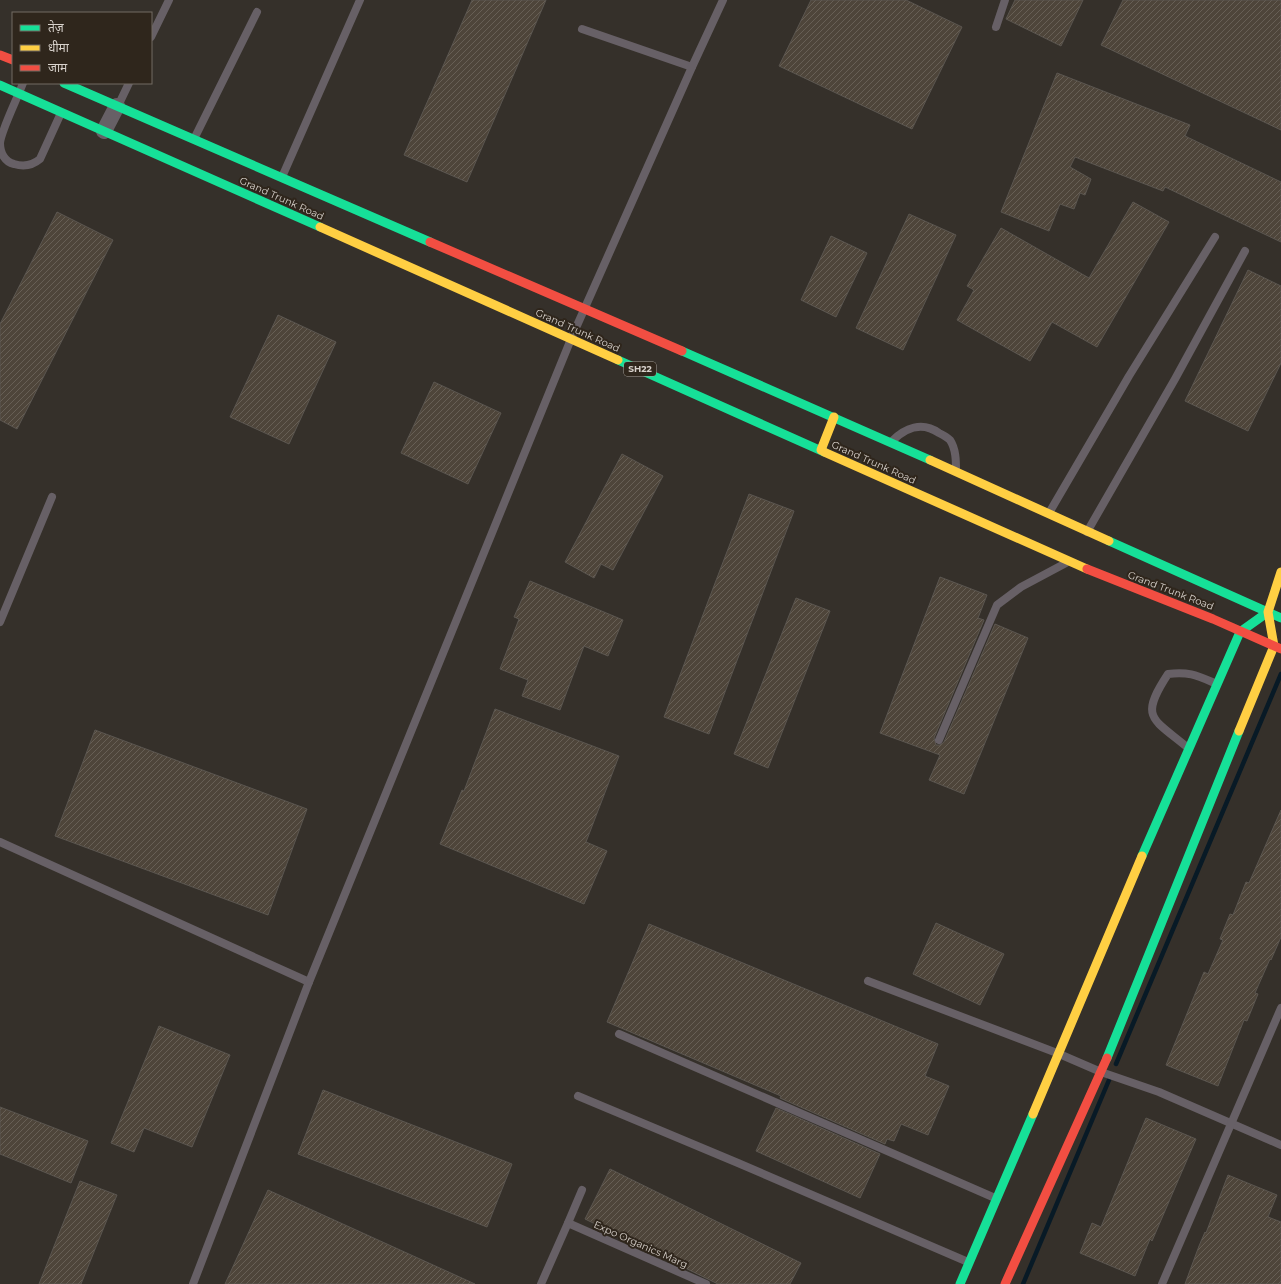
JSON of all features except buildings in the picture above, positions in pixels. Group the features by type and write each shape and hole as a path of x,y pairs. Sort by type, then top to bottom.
{"main road":[{"path":"0,55 12,60"},
{"name":"Grand Trunk Road","path":"66,84 834,417 956,472 967,481 1049,514 1086,532 1281,618"},
{"name":"Grand Trunk Road","path":"0,85 820,450 955,506 1110,579 1214,619 1240,632 1277,647"},
{"path":"820,450 834,417"},
{"path":"1005,1284 1101,1072 1277,647 1268,612 1281,572"},
{"path":"960,1284 1057,1053 1240,632 1268,612"}],"street":[{"path":"104,131 117,106"}],"lane":[{"path":"152,35 169,0"},
{"path":"282,178 360,0"},
{"path":"193,1284 309,982 571,339 692,66 724,0"},
{"path":"996,27 1005,0"},
{"path":"194,139 257,12"},
{"path":"582,28 692,66"},
{"path":"23,84 0,142 3,156 9,162 24,166 35,163 40,159 62,112"},
{"path":"117,106 128,84"},
{"path":"1049,514 1129,376 1216,237"},
{"path":"1086,532 1175,379 1245,251"},
{"path":"890,442 901,432 914,426 934,429 949,440 956,457 956,472"},
{"path":"0,622 52,497"},
{"path":"939,740 997,605 1021,587 1070,561"},
{"path":"1188,749 1153,718 1151,710 1155,693 1168,674 1181,672 1192,673 1218,684"},
{"path":"0,842 309,982"},
{"path":"868,981 1057,1053 1101,1072 1159,1092 1233,1122 1281,1145"},
{"path":"1162,1284 1281,1008"},
{"path":"619,1034 996,1198"},
{"path":"578,1096 738,1163 968,1263"},
{"path":"541,1284 582,1190"},
{"name":"Expo Organics Marg","path":"568,1222 706,1284"}],"waterway":[{"path":"1116,1064 1281,674"},
{"path":"1023,1284 1109,1080"}],"traffic: fast":[{"path":"66,84 430,242"},
{"path":"0,85 320,227"},
{"path":"682,351 930,460"},
{"path":"618,360 824,452"},
{"path":"1109,541 1281,618"},
{"path":"1142,856 1240,632 1268,612"},
{"path":"1107,1058 1239,731"},
{"path":"960,1284 1033,1114"}],"traffic: slow":[{"path":"320,227 618,360"},
{"path":"821,450 834,417"},
{"path":"824,452 1087,569"},
{"path":"930,460 1109,541"},
{"path":"1239,731 1274,646 1268,612 1281,572"},
{"path":"1033,1114 1142,856"}],"traffic: jam":[{"path":"0,55 12,60"},
{"path":"430,242 682,351"},
{"path":"1087,569 1213,619 1281,649"},
{"path":"1005,1284 1107,1058"}]}
